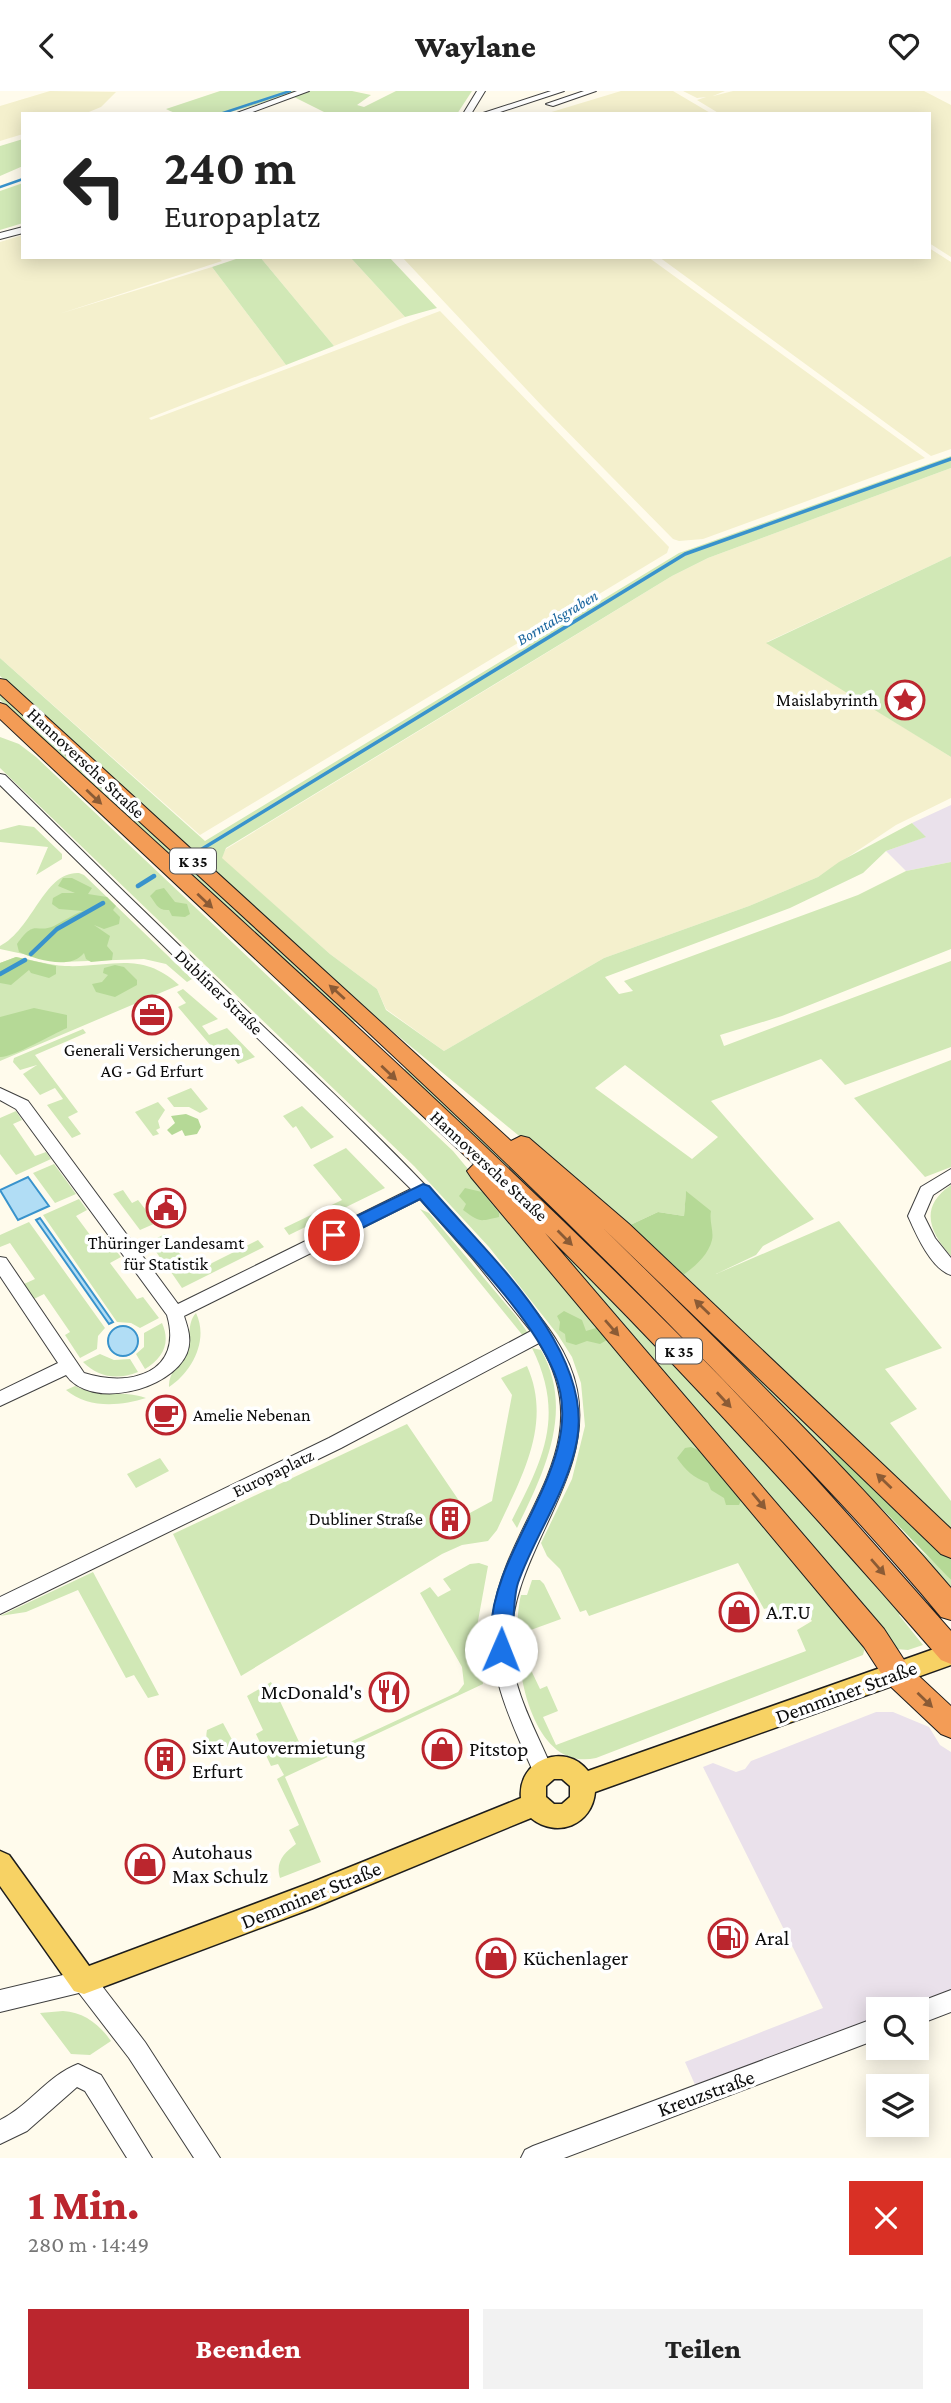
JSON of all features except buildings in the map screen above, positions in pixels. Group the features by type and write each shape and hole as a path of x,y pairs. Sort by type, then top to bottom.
{"highway":[{"name":"Hannoversche Straße","path":"0,684 459,1103 715,1353 852,1497 948,1604"},
{"name":"Hannoversche Straße","path":"0,709 524,1197 674,1346 916,1610 951,1653"},
{"path":"0,733 44,751"},
{"path":"459,1103 485,1114 621,1230 951,1546"},
{"path":"426,1107 874,1638 898,1675 951,1725"}],"main road":[{"name":"Demminer Straße","path":"582,1786 898,1675 951,1653"},
{"path":"551,1768 568,1770 582,1786 581,1803 569,1814 553,1816 536,1804 533,1784 543,1772 551,1768"},
{"name":"Demminer Straße","path":"84,1981 313,1895 536,1804"},
{"path":"0,1864 84,1981"}],"street":[{"path":"244,112 305,91"},
{"path":"468,112 481,91"},
{"path":"491,112 560,91"},
{"path":"524,112 592,91"},
{"path":"546,95 559,101"},
{"path":"0,236 21,231"},
{"name":"Dubliner Straße","path":"0,778 423,1191 485,1260 557,1356 569,1389 568,1440 556,1479 508,1583 500,1633 505,1676 543,1772"},
{"path":"0,1093 17,1100 25,1108 175,1313 180,1329 176,1352 167,1367 149,1381 129,1387 100,1386 78,1378 0,1263"},
{"path":"951,1175 927,1191 916,1216 928,1242 951,1269"},
{"path":"175,1313 423,1191"},
{"name":"Europaplatz","path":"0,1606 335,1443 542,1333"},
{"path":"0,1399 68,1366"},
{"path":"0,2001 84,1981 133,2044 208,2158"},
{"path":"929,2009 951,2001"},
{"name":"Kreuzstraße","path":"533,2158 866,2033"},
{"path":"0,2132 19,2123 69,2079 78,2075 93,2083 140,2158"}],"shaded area":[{"path":"50,91 116,92 101,107 89,112 21,112 21,135 0,141 0,106"},
{"path":"621,91 673,91 709,112 552,112"},
{"path":"683,91 725,91 713,96 733,91 924,91 951,105 951,257 931,244 931,112 717,112 697,100 706,97 697,98"},
{"path":"21,236 21,259 222,261 59,314 212,267 286,365 149,418 151,420 440,311 669,547 667,553 200,835 0,658 0,242"},
{"path":"931,249 951,262 951,449 931,456 662,259 931,259"},
{"path":"262,259 352,259 405,317 334,346"},
{"path":"404,259 651,259 925,458 703,539 679,541 673,539 543,407"},
{"path":"951,468 951,556 767,642 951,757 951,798 896,825 818,877 749,906 604,958 444,1051 386,1009 377,989 330,954 221,858 226,849 672,576 708,558"},
{"path":"951,805 951,862 906,871 886,851 925,837 912,823"},
{"path":"876,1712 893,1712 929,1727 940,1745 951,1752 951,1990 929,1998 866,1997 866,2023 696,2087 685,2062 823,2008 703,1767 713,1763 736,1772 745,1769 751,1761"}],"green space":[{"path":"220,91 352,91 371,95 357,105 364,107 396,91 472,91 458,112 324,112 288,94 231,112 174,112 166,109"},
{"path":"21,140 21,167 0,176 0,146"},
{"path":"21,184 21,224 0,230 0,191"},
{"path":"236,259 262,259 334,346 286,365 212,267"},
{"path":"352,259 391,259 437,308 405,317"},
{"path":"951,456 951,468 708,558 672,576 226,848 222,858 330,954 377,989 386,1010 444,1051 604,958 749,906 818,877 839,862 912,823 926,837 886,851 863,873 790,908 605,977 619,994 633,991 624,981 858,895 906,871 951,862 951,949 782,1016 720,1035 724,1046 951,961 951,1047 845,1085 821,1059 711,1101 814,1219 763,1246 756,1255 716,1274 839,1221 942,1348 885,1369 917,1409 890,1423 951,1501 951,1533 682,1276 712,1239 709,1222 686,1192 684,1216 658,1212 628,1226 385,1025 0,676 0,658 205,841 679,553","holes":["625,1065 718,1137 692,1159 595,1088"]},
{"name":"Maislabyrinth","path":"951,556 951,757 766,643"},
{"path":"0,693 358,1020 352,1024 0,700"},
{"path":"0,737 19,744 36,757 453,1151 865,1647 863,1655 596,1758 572,1758 553,1746 538,1726 527,1700 521,1671 518,1616 521,1595 527,1595 532,1580 540,1580 544,1584 561,1619 528,1631 522,1651 540,1689 547,1686 558,1711 543,1717 556,1745 806,1651 797,1630 812,1621 803,1609 779,1621 771,1607 764,1609 738,1563 589,1616 586,1610 580,1612 560,1569 547,1556 541,1543 572,1479 585,1426 581,1383 572,1357 558,1335 489,1247 414,1166 0,768"},
{"path":"19,825 34,827 62,854 62,859 36,875 48,847 0,842 0,830"},
{"path":"79,873 192,979 187,982 166,964 144,959 60,962 0,949 57,881 67,875"},
{"path":"63,878 72,878 92,888 88,894 107,897 116,906 113,910 120,917 119,924 104,929 94,925 110,936 107,946 113,953 112,960 91,962 86,959 84,953 71,961 53,962 19,952 17,944 28,931 54,926 83,911 59,909 52,904 53,898 62,893 75,893 58,886"},
{"path":"164,888 175,902 187,904 190,914 185,917 172,916 169,910 157,906 150,896 156,890"},
{"path":"16,957 65,966 138,964 165,974 179,985 0,1061 0,963"},
{"path":"16,957 56,966 56,974 49,978 29,970 11,985 0,983 0,963"},
{"path":"115,965 124,967 137,980 137,985 115,997 96,992 92,984 102,982 108,975 103,973 104,968"},
{"path":"183,989 218,1019 202,1026 209,1035 227,1028 255,1057 238,1064 226,1049 217,1053 178,1007 186,1003 177,992"},
{"path":"34,1008 67,1015 67,1028 23,1050 0,1057 0,1017"},
{"path":"83,1029 86,1033 35,1055 78,1112 68,1117 81,1134 72,1138 47,1105 63,1099 55,1088 40,1095 23,1074 37,1065 20,1070 13,1062 14,1058"},
{"path":"951,1060 951,1167 925,1177 854,1098"},
{"path":"409,1067 553,1204 797,1453 790,1458 402,1071"},
{"path":"191,1088 208,1109 200,1113 189,1107 174,1107 167,1098"},
{"path":"158,1102 165,1110 158,1121 160,1128 156,1130 159,1134 153,1136 135,1112"},
{"path":"302,1106 334,1137 311,1149 296,1126 293,1128 283,1116"},
{"path":"16,1111 22,1120 13,1124 35,1156 46,1152 51,1159 16,1175 0,1154 0,1118"},
{"path":"186,1114 198,1119 201,1127 197,1134 185,1136 182,1130 172,1135 167,1130 175,1123 171,1116"},
{"path":"346,1148 385,1188 289,1235 284,1228 342,1200 313,1165"},
{"path":"54,1164 76,1194 55,1203 33,1173"},
{"path":"491,1174 636,1320 904,1612 899,1615 923,1645 908,1650 896,1649"},
{"path":"559,1183 841,1448 830,1455 920,1550 942,1569 951,1580 951,1588 923,1565"},
{"path":"951,1185 951,1256 933,1228 931,1211 934,1202"},
{"path":"465,1188 482,1192 499,1213 499,1217 480,1220 463,1210 466,1204 459,1196"},
{"path":"123,1190 132,1203 138,1200 156,1223 140,1230 113,1194"},
{"path":"686,1191 711,1211 712,1237 704,1256 682,1276 628,1226 658,1212 684,1216"},
{"path":"79,1199 87,1210 76,1216 99,1247 110,1243 121,1257 110,1263 137,1299 143,1297 159,1318 140,1328 131,1323 117,1322 43,1215"},
{"path":"420,1209 429,1213 516,1316 528,1333 524,1337"},
{"path":"29,1222 105,1328 98,1336 97,1349 80,1358 65,1335 70,1332 44,1294 34,1299 24,1284 35,1279 10,1243 0,1247 0,1235"},
{"path":"165,1234 186,1262 169,1270 149,1242"},
{"path":"258,1240 264,1247 182,1288 171,1272 192,1262 198,1270"},
{"path":"564,1311 582,1320 586,1331 596,1328 603,1330 607,1340 600,1344 587,1341 576,1345 566,1342 565,1334 559,1330 560,1322 557,1316"},
{"path":"196,1313 200,1334 196,1354 185,1373 169,1387 172,1373 188,1346 191,1322"},
{"path":"162,1323 166,1337 164,1349 157,1360 145,1369 136,1354 144,1347 144,1333"},
{"path":"532,1348 541,1350 551,1373 555,1418 545,1463 517,1528 512,1520 541,1456 549,1416 542,1372"},
{"path":"100,1354 114,1360 130,1359 138,1372 109,1376 83,1362"},
{"path":"527,1366 537,1409 531,1450 497,1530 488,1541 462,1545 442,1554 241,1676 173,1534 407,1424 468,1514 492,1501 512,1395 501,1378"},
{"path":"75,1386 94,1392 146,1398 116,1404 94,1403 66,1390"},
{"path":"830,1446 951,1553 951,1580 830,1455"},
{"path":"685,1448 701,1451 742,1498 739,1505 726,1505 724,1498 711,1490 708,1483 684,1467 677,1458"},
{"path":"160,1458 169,1471 136,1488 127,1474"},
{"path":"470,1564 488,1566 476,1632 483,1684 285,1777 321,1862 280,1878 282,1858 296,1844 289,1830 299,1825 277,1779 284,1775 278,1764 271,1766 256,1734 263,1730 247,1696 271,1682 301,1746 307,1752 322,1755 458,1692 464,1684 462,1667 420,1593 430,1587 438,1597 451,1590 443,1579"},
{"path":"93,1572 159,1695 148,1698 134,1675 126,1678 78,1590 26,1612 0,1616"},
{"path":"223,1723 236,1747 233,1752 217,1750 207,1741 207,1730"},
{"path":"63,2011 91,2020 111,2041 90,2055 71,2054 40,2013"}],"water":[{"path":"28,1177 49,1206 18,1220 0,1190"},
{"path":"40,1218 113,1322 109,1324 36,1220"},
{"path":"123,1326 134,1330 138,1341 134,1352 123,1356 112,1352 108,1341 112,1330"}],"waterway":[{"path":"226,112 290,91"},
{"path":"0,187 21,180"},
{"name":"Borntalsgraben","path":"202,849 685,554 951,459"},
{"name":"Borntalsgraben","path":"138,886 154,876"},
{"name":"Borntalsgraben","path":"31,954 57,929 103,903"},
{"name":"Borntalsgraben","path":"0,974 25,960"}],"place":[{"name":"Maislabyrinth","path":"905,700"},
{"name":"Generali Versicherungen AG - Gd Erfurt","path":"152,1015"},
{"name":"Thüringer Landesamt für Statistik","path":"166,1208"},
{"name":"Amelie Nebenan","path":"166,1415"},
{"name":"Dubliner Straße","path":"450,1519"},
{"name":"A.T.U","path":"739,1612"},
{"name":"McDonald's","path":"389,1692"},
{"name":"Pitstop","path":"442,1749"},
{"name":"Sixt Autovermietung Erfurt","path":"165,1759"},
{"name":"Autohaus Max Schulz","path":"145,1864"},
{"name":"Aral","path":"728,1938"},
{"name":"Küchenlager","path":"496,1958"}],"route":[{"path":"334,1235 423,1191 485,1260 518,1302 557,1356 564,1373 571,1403 568,1440 556,1479 508,1583 501,1616 501,1650"}]}
